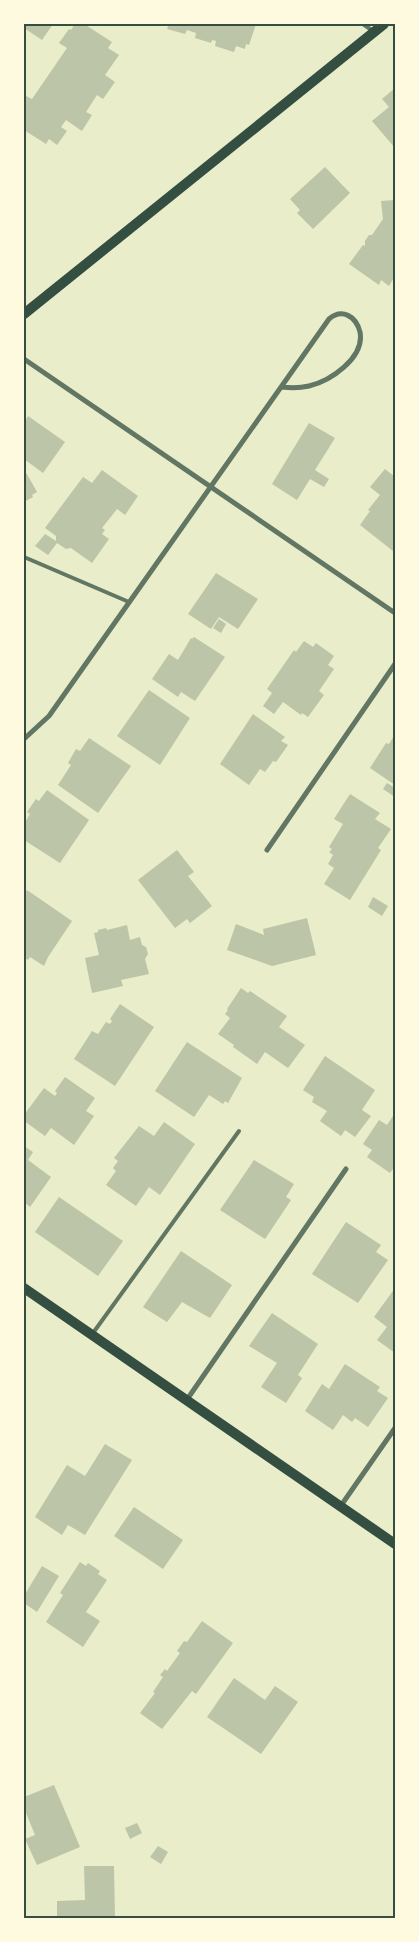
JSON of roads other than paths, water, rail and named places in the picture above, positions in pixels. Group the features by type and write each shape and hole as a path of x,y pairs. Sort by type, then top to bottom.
{"main road":[{"path":"24,314 384,24"},
{"path":"24,1288 340,1508 395,1544"}],"street":[{"path":"24,739 49,716 329,319 335,314 348,314 355,322 360,333 358,347 351,360 327,380 310,386 282,387"},
{"path":"24,360 395,613"},
{"path":"266,850 395,664"},
{"path":"186,1401 346,1169"},
{"path":"340,1508 395,1428"}],"lane":[{"path":"363,24 374,32"},
{"path":"24,558 129,602"},
{"path":"91,1335 239,1131"}]}
